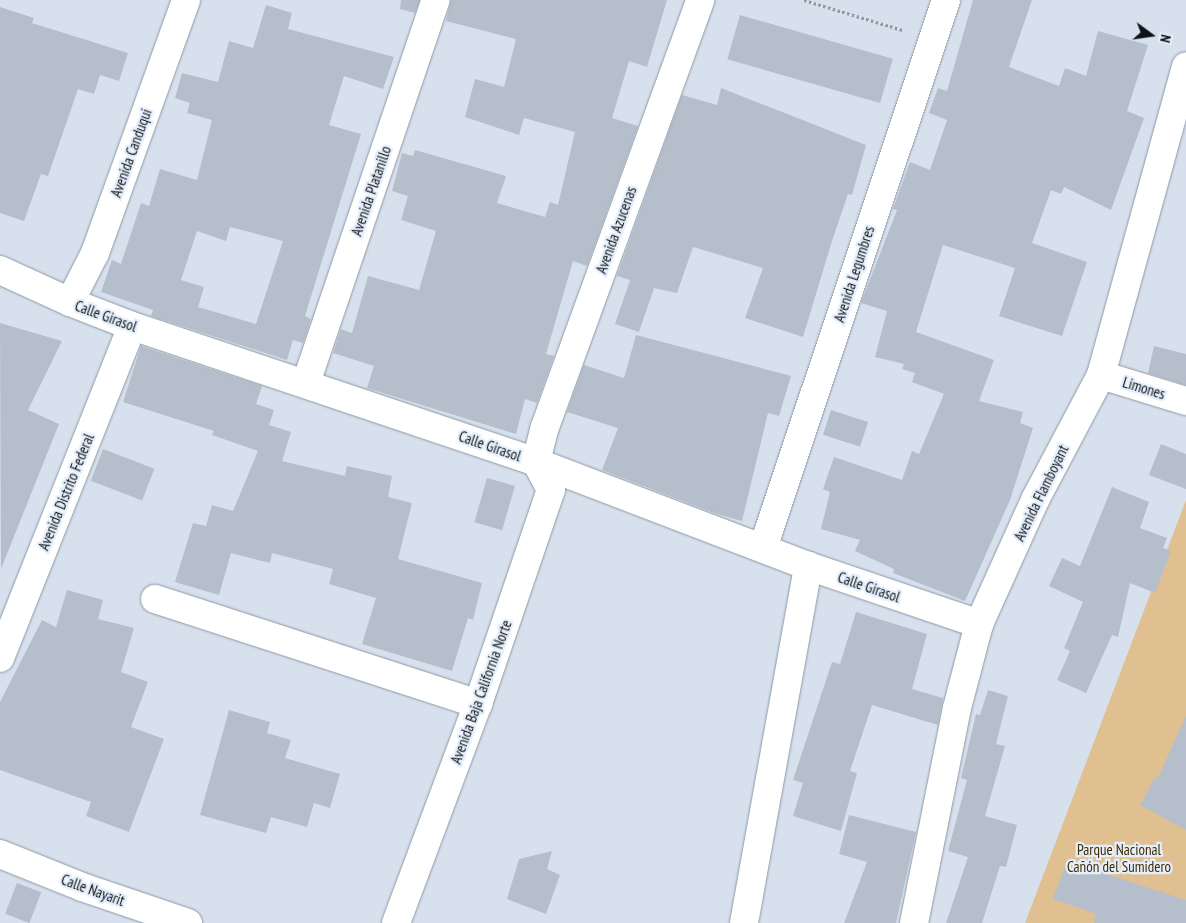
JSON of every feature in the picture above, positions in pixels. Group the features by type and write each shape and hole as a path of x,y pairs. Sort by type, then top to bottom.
{"street":[{"name":"Avenida Canduqui","path":"70,302 95,253 186,0"},
{"name":"Avenida Platanillo","path":"306,383 436,0"},
{"name":"Avenida Azucenas","path":"536,462 545,427 700,0"},
{"name":"Avenida Legumbres","path":"763,548 946,0"},
{"name":"Avenida Flamboyant","path":"914,923 957,708 979,624 1036,498 1101,375 1186,67"},
{"name":"Calle Girasol","path":"0,270 70,302 132,326 536,462 808,566 979,624"},
{"name":"Avenida Distrito Federal","path":"0,658 132,326"},
{"name":"Limones","path":"1101,375 1186,401"},
{"name":"Avenida Baja California Norte","path":"396,923 478,704 552,490 536,462"},
{"path":"744,923 808,566"},
{"path":"155,599 478,704"},
{"name":"Calle Nayarit","path":"0,854 82,888 188,923"}],"path":[{"path":"804,0 932,39"}],"green space":[{"name":"Parque Nacional Cañón del Sumidero","path":"1186,500 1186,923 1025,923"}],"building":[{"path":"401,0 420,0 415,13 400,9"},
{"path":"451,0 667,0 647,67 629,61 612,118 638,126 587,266 573,261 546,354 554,356 537,403 525,399 516,434 367,388 374,366 333,353 341,329 352,333 368,276 419,290 436,231 401,220 408,196 392,191 402,153 413,156 415,150 506,176 497,203 545,217 550,202 558,205 575,132 524,118 519,135 465,117 475,79 504,87 516,39 446,21"},
{"path":"973,0 1032,0 1009,67 1059,86 1065,68 1086,76 1098,31 1148,45 1127,111 1144,118 1111,210 1064,187 1061,194 1051,190 1032,243 1087,262 1062,336 999,316 1015,268 943,245 916,332 994,360 979,401 1023,412 1020,423 1033,428 1010,500 965,601 893,573 894,569 855,551 860,540 821,529 830,492 823,489 834,457 902,480 912,451 919,454 944,394 912,382 915,373 902,369 904,364 875,357 887,311 861,303 897,210 893,209 910,162 930,170 947,120 929,113 938,88 947,91"},
{"path":"266,5 292,13 288,29 394,57 383,89 344,76 329,125 361,134 305,316 311,319 303,343 293,340 287,360 151,316 153,310 101,292 112,260 121,264 141,203 149,206 160,169 197,180 212,120 187,113 190,103 175,98 182,73 218,82 229,41 253,48","holes":["230,227 283,241 256,324 198,307 204,287 181,280 197,231 226,241"]},
{"path":"0,7 34,18 32,23 128,53 119,81 100,75 94,94 78,89 48,176 41,174 24,221 0,213"},
{"path":"740,15 893,59 880,103 727,59"},
{"path":"721,88 866,145 852,195 848,194 832,241 803,337 745,318 763,268 693,247 677,293 654,288 639,332 615,324 630,280 617,276 682,95 717,105"},
{"path":"0,323 62,341 28,410 59,424 1,569"},
{"path":"636,335 791,376 779,416 768,413 742,521 717,514 602,470 618,428 567,412 584,365 624,378"},
{"path":"141,346 262,386 256,404 274,410 269,425 291,432 282,461 345,476 347,466 392,476 388,497 412,503 398,559 482,583 473,620 468,618 452,671 362,644 376,598 329,584 333,569 272,553 270,563 231,553 219,595 175,582 193,523 206,526 212,505 233,511 258,451 212,435 214,431 123,402"},
{"path":"1154,346 1186,354 1186,385 1148,373"},
{"path":"831,410 868,422 860,447 823,435"},
{"path":"1161,444 1186,454 1186,489 1149,475"},
{"path":"103,449 154,469 142,500 91,481"},
{"path":"487,478 515,486 502,530 474,522"},
{"path":"1112,487 1149,502 1140,528 1167,538 1163,548 1171,551 1155,593 1130,583 1118,637 1112,635 1086,693 1057,680 1070,651 1064,648 1083,602 1049,586 1062,558 1080,566"},
{"path":"67,590 103,600 98,619 134,628 121,672 148,682 131,727 164,739 129,832 86,816 91,802 0,770 0,702 42,620 56,627"},
{"path":"856,612 927,634 912,689 943,698 938,725 872,705 850,771 857,773 841,831 793,816 803,783 793,780 832,662 840,664"},
{"path":"988,690 1008,696 996,744 1005,746 985,816 1017,825 1006,867 1000,866 982,923 946,923 968,857 948,851 967,780 961,778 976,714 980,715"},
{"path":"229,710 270,722 267,733 291,740 285,758 340,774 330,808 314,803 307,827 271,817 266,833 200,815"},
{"path":"1186,716 1186,830 1140,805 1155,777 1158,778"},
{"path":"849,815 916,832 896,923 844,923 867,862 839,854"},
{"path":"552,851 547,869 560,875 546,914 507,899 519,859"},
{"path":"1067,861 1186,900 1186,923 1094,923 1096,914 1053,899"},
{"path":"17,883 41,892 29,923 5,914"}]}
